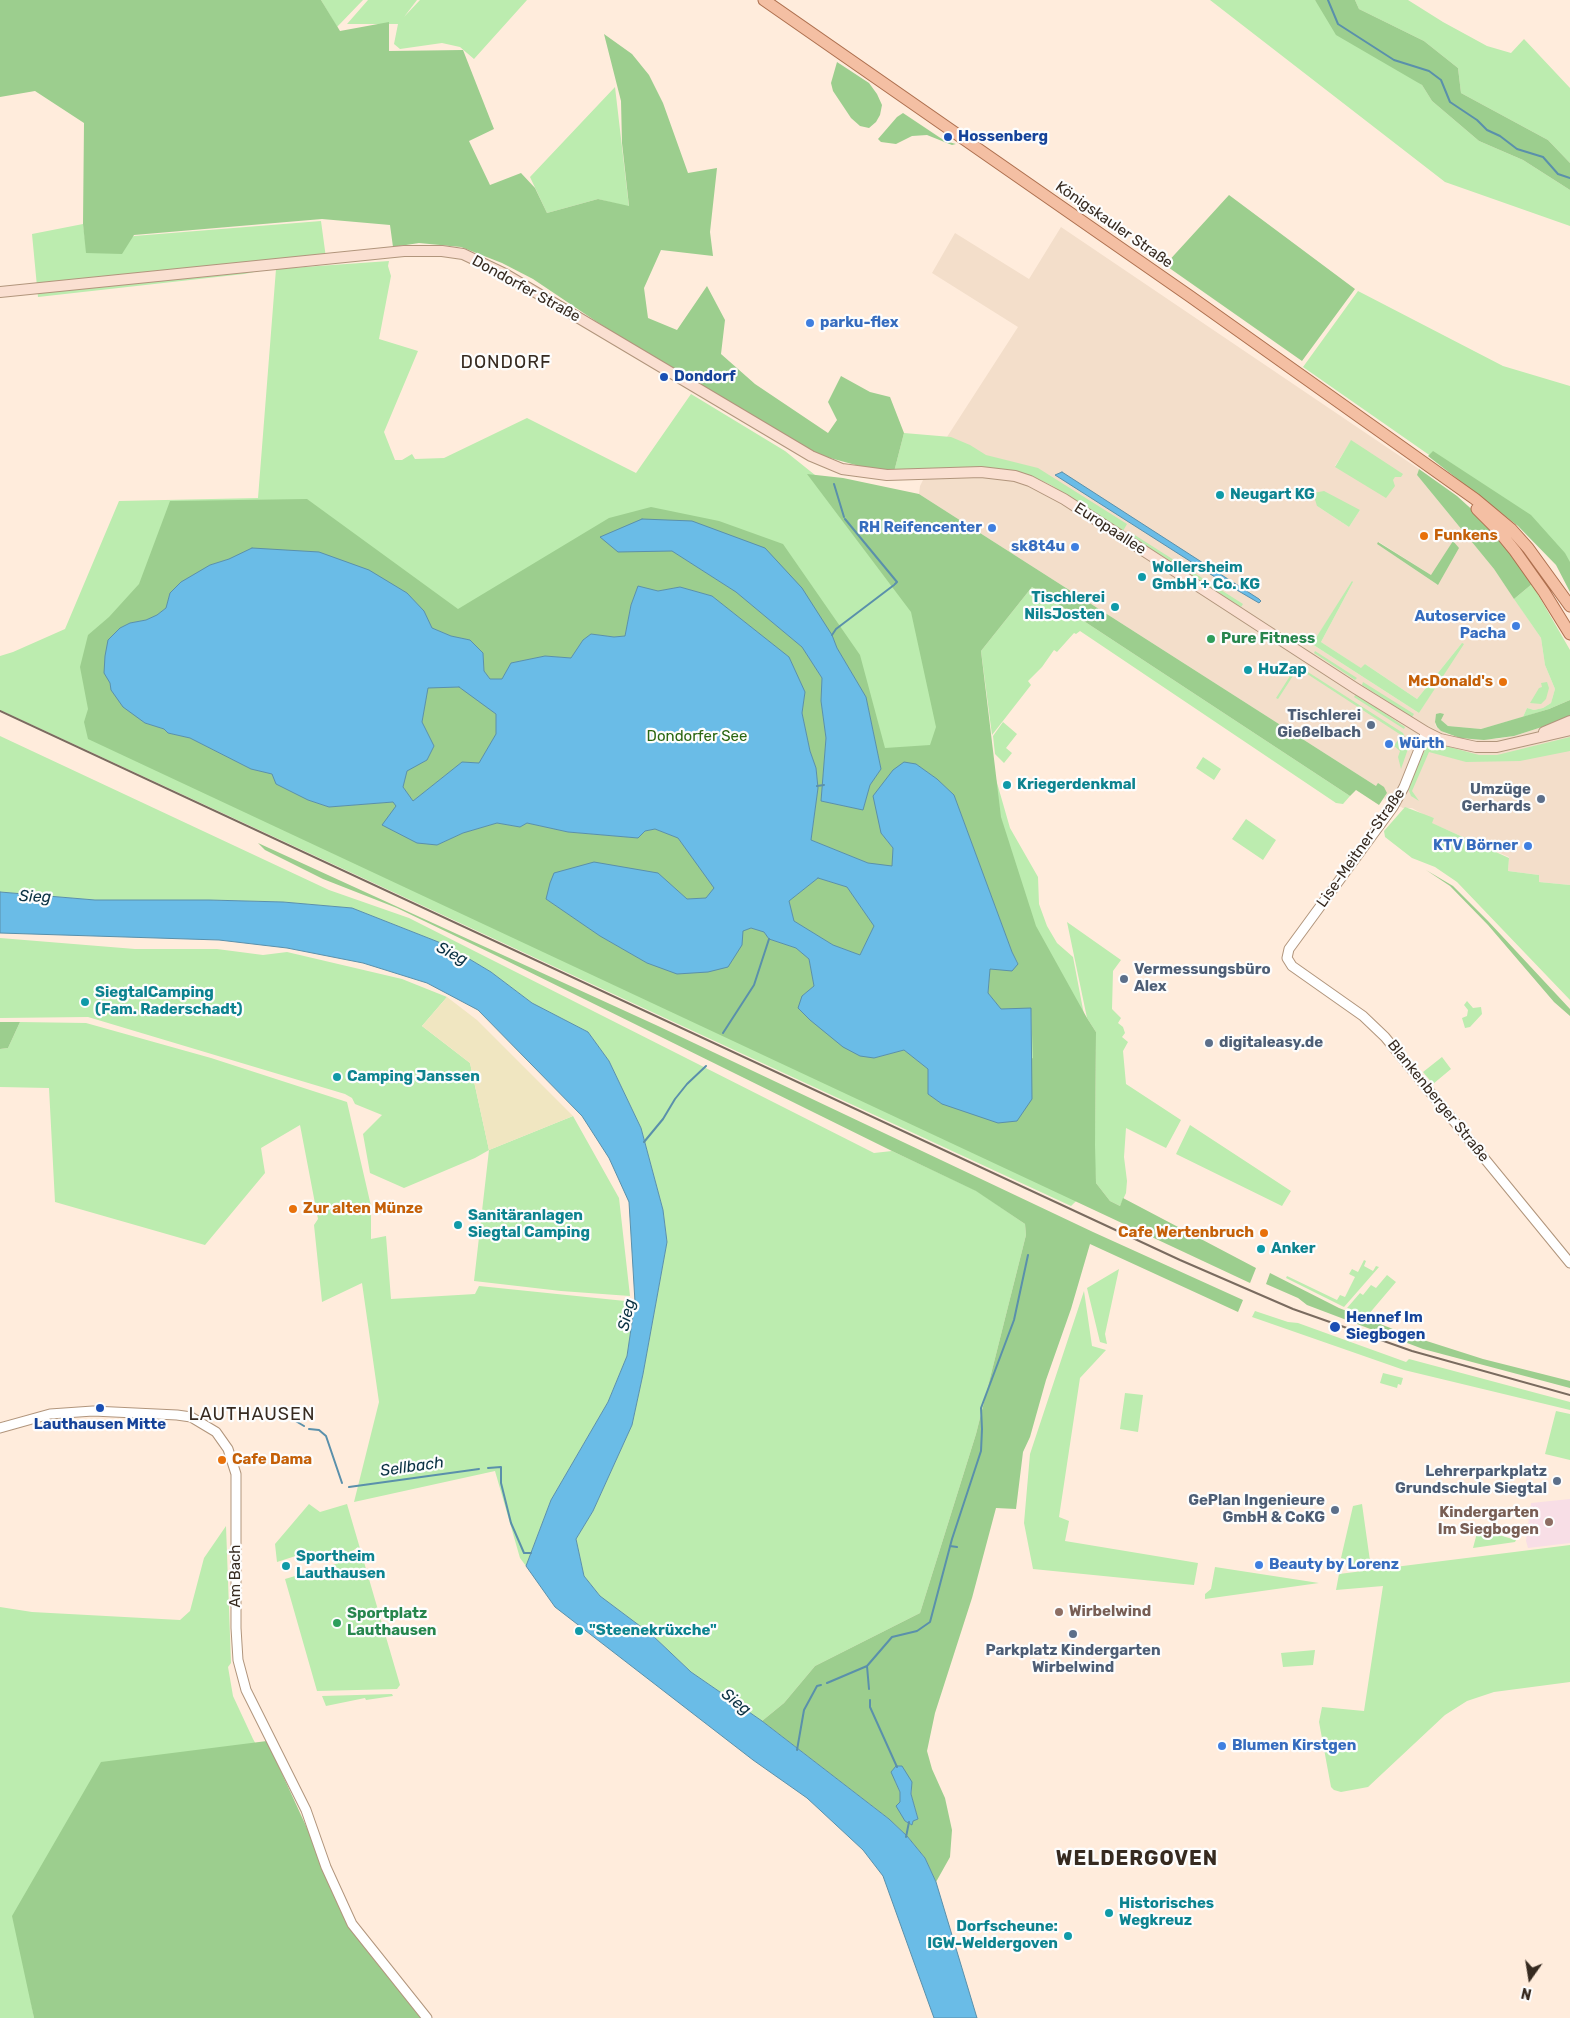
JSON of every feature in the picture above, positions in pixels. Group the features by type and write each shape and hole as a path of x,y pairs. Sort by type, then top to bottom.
{"main road":[{"name":"Königskauler Straße","path":"764,0 1191,297 1475,499 1516,534 1534,555 1570,606"},
{"name":"Dondorfer Straße","path":"0,292 413,250 463,254 505,274 811,456 842,469 862,473"},
{"name":"Europaallee","path":"862,473 909,475 981,472 1015,476 1030,481 1064,499 1181,577 1426,732 1458,744 1476,747 1497,747 1570,730"},
{"name":"Königskauler Straße","path":"1445,478 1497,529 1531,572 1570,634"},
{"name":"Europaallee","path":"1520,743 1570,721"}],"street":[{"name":"Lise-Meitner-Straße","path":"1287,958 1289,949 1393,807 1404,787 1426,732"},
{"name":"Blankenberger Straße","path":"1287,958 1292,966 1363,1016 1386,1037 1570,1263"},
{"name":"Am Bach","path":"0,1428 50,1414 92,1411 184,1416 201,1422 216,1432 228,1449 236,1474 236,1628 238,1660 245,1685 306,1810 326,1867 352,1924 427,2018"}],"shaded area":[{"path":"1061,227 1419,469 1417,475 1494,569 1541,638 1545,665 1555,689 1551,703 1543,708 1534,710 1527,708 1523,717 1481,729 1448,726 1441,720 1440,713 1436,715 1436,727 1447,734 1460,738 1496,739 1514,736 1570,718 1570,885 1539,882 1539,875 1508,871 1509,857 1431,823 1434,818 1412,808 1403,808 1384,798 1387,793 1378,784 1376,786 919,494 920,486 936,454 1018,327 932,273 955,233 1029,279","holes":["1351,441 1395,476 1393,479 1335,466","1317,506 1360,510 1349,527","1379,542 1431,575 1438,585 1377,544","1353,582 1321,642 1362,669 1365,664 1417,699 1462,643 1419,713 1312,644"]},
{"name":"Kindergarten Im Siegbogen","path":"1570,1499 1570,1543 1528,1548 1526,1541 1531,1503"}],"green space":[{"path":"0,0 321,0 340,31 389,22 389,51 463,50 494,129 469,141 490,185 521,173 535,188 547,213 598,199 629,206 622,143 621,101 604,34 632,54 649,75 663,103 688,173 717,168 710,232 713,256 661,250 644,288 648,318 677,330 707,286 725,320 721,354 755,384 828,433 837,420 828,402 841,376 870,392 890,397 904,433 894,472 863,467 819,455 697,385 533,279 502,263 461,247 419,243 393,247 390,225 322,219 134,235 122,254 86,253 83,224 84,123 35,91 0,97"},
{"path":"321,0 363,0 337,27"},
{"path":"368,0 417,0 404,17 420,0 527,0 474,59 460,47 442,43 400,49 394,44 398,24 347,24"},
{"path":"1210,0 1315,0 1422,85 1432,101 1479,141 1523,160 1570,190 1570,226 1445,182"},
{"path":"1315,0 1355,0 1359,9 1424,41 1458,68 1461,93 1548,140 1570,163 1570,190 1523,160 1479,141 1432,101 1422,85 1336,35"},
{"path":"1355,0 1408,0 1487,46 1511,53 1524,39 1570,88 1570,163 1548,140 1461,93 1458,68 1424,41 1359,9"},
{"path":"837,62 869,83 877,94 882,105 880,115 869,128 860,126 851,118 833,91 831,83"},
{"path":"615,87 629,207 598,199 547,213 530,177"},
{"path":"903,113 945,141 956,144 952,145 927,135 912,136 896,144 881,142 878,139 897,117"},
{"path":"1229,195 1355,289 1302,361 1165,265"},
{"path":"321,221 326,258 244,274 38,297 32,234 83,224 87,253 134,236"},
{"name":"Dondorfer See","path":"389,261 388,266 391,276 379,339 418,351 384,432 395,460 402,460 412,454 415,459 444,458 527,418 636,473 691,394 785,451 855,507 989,755 1010,828 1038,877 1039,904 1047,926 1057,943 1073,957 1093,1062 1095,1133 1096,1032 1087,1018 1067,922 1121,960 1113,971 1112,1009 1121,1018 1118,1023 1123,1027 1125,1033 1122,1037 1128,1042 1123,1051 1126,1084 1181,1120 1166,1148 1126,1128 1124,1157 1127,1181 1126,1193 1120,1206 1110,1201 1096,1183 1095,1169 1094,1184 1071,1206 0,710 0,656 65,629 119,501 258,498 276,269"},
{"path":"1358,291 1503,366 1570,386 1570,579 1544,535 1303,367"},
{"path":"904,433 951,437 970,445 986,455 1038,468 1127,524 1123,531 1051,485 1034,477 1008,470 984,467 894,472"},
{"path":"1351,440 1403,474 1401,477 1395,477 1393,480 1395,486 1386,498 1335,467"},
{"path":"1433,451 1531,515 1565,553 1570,562 1570,592 1556,565 1518,526 1428,456"},
{"path":"1419,469 1457,496 1489,525 1532,584 1514,599 1494,569 1417,475"},
{"path":"807,474 843,478 919,494 1376,786 1378,783 1384,787 1387,793 1379,805 1356,790 1350,796 1032,587 981,651 1001,817 1036,926 1096,1032 1096,1183 1110,1201 1120,1206 1123,1198 1256,1268 1250,1283 88,739 84,722 88,709 80,667 88,635 109,617 139,584 170,501 307,499 458,609 609,518 651,507 719,521 783,544 860,655 885,748 930,745 936,727 911,612","holes":["672,551 832,635 837,648 866,697 881,769 870,785 863,810 821,801 826,738 821,701 822,678 802,647 736,592","229,559 389,583 407,593 424,611 432,628 451,636 470,640 483,653 484,671 490,679 502,679 511,663 545,656 571,658 583,640 591,634 614,637 625,636 631,605 638,586 658,591 680,587 712,596 789,657 805,692 802,713 810,751 816,768 818,788 811,840 868,863 892,867 893,848 881,833 916,764 937,779 954,795 1012,952 1018,963 1012,970 990,969 988,993 1001,1009 1031,1009 1033,1058 942,1104 928,1094 928,1069 904,1050 874,1058 802,996 814,986 809,959 796,948 769,939 764,932 751,928 647,963 600,936 546,899 658,873 687,899 706,898 715,888 678,838 655,829 645,831 638,838 568,832 527,823 520,827 497,823 463,833 437,845 393,802 329,807 308,800 276,784 273,774 251,769 190,738 168,733 164,729 145,723 111,690 109,640 120,628 157,615 166,608 170,593 210,565"]},
{"path":"1324,491 1360,510 1349,527 1317,506 1313,493"},
{"path":"1130,532 1243,604 1241,607 1128,534"},
{"path":"1453,541 1459,548 1438,585 1377,544 1378,542 1431,575"},
{"path":"1352,581 1321,642 1361,668 1365,664 1417,699 1462,643 1464,644 1419,713 1312,644"},
{"path":"1532,584 1570,650 1570,700 1523,717 1527,708 1534,710 1543,708 1551,703 1555,689 1545,665 1541,638 1514,599"},
{"path":"1032,587 1350,796 1343,804 1336,803 1080,631 1076,634 1074,633 1057,652 1054,650 1042,667 1028,681 1031,685 992,735 981,651"},
{"path":"1315,651 1357,678 1355,680 1314,653"},
{"path":"1297,665 1403,733 1409,746 1401,769 1398,757 1400,751 1394,746 1401,735 1298,668 1278,699 1276,698"},
{"path":"1363,682 1414,714 1412,717 1362,685"},
{"path":"1547,682 1549,688 1546,699 1541,704 1530,703 1539,688 1542,687 1541,683"},
{"path":"428,687 459,687 474,696 496,714 496,734 479,763 462,762 413,801 403,787 407,770 427,760 434,746 422,722"},
{"path":"1356,694 1405,727 1404,729 1354,697"},
{"path":"1570,700 1570,718 1514,736 1484,740 1460,738 1441,731 1435,722 1436,714 1440,713 1444,714 1441,720 1448,726 1481,729 1549,709"},
{"path":"1003,722 1017,734 1006,748 1012,753 1004,763 995,754 993,736"},
{"path":"0,736 329,890 409,918 874,1153 892,1151 977,1191 1025,1224 1026,1235 976,1434 920,1613 815,1666 784,1703 762,1721 691,1672 652,1635 600,1596 584,1576 576,1539 593,1511 632,1425 667,1242 663,1210 641,1128 609,1061 588,1032 532,1003 491,972 446,945 352,908 283,902 95,900 0,892"},
{"path":"1570,737 1570,751 1520,761 1466,762 1429,752 1412,791 1419,801 1411,796 1409,791 1410,782 1426,748 1432,745 1442,745 1479,755 1497,755"},
{"path":"1203,757 1221,769 1214,780 1196,768"},
{"path":"1405,807 1434,818 1432,823 1509,858 1508,871 1539,875 1539,882 1570,885 1570,1000 1457,882 1435,867 1412,858 1385,837 1384,831"},
{"path":"1246,819 1276,840 1263,860 1232,839"},
{"path":"258,843 658,1026 1093,1232 1243,1300 1238,1312 1090,1244 1071,1309 1046,1380 1030,1437 1023,1452 1016,1509 996,1508 972,1598 935,1713 927,1751 932,1769 945,1798 952,1830 950,1857 936,1882 925,1858 907,1836 889,1819 762,1721 784,1703 815,1666 920,1613 976,1434 1026,1235 1025,1224 976,1191 397,908 323,879 265,850","holes":["895,1781 912,1788 911,1794 918,1819 913,1821 912,1825 905,1821 900,1792"]},
{"path":"1426,870 1453,886 1488,921 1570,1009 1570,1016 1554,1002 1488,925 1450,886"},
{"path":"818,878 847,887 874,926 860,955 833,945 794,921 789,901"},
{"path":"0,938 135,949 217,949 263,955 287,952 402,979 447,997 422,1026 470,1063 489,1150 475,1158 404,1188 370,1173 363,1134 382,1115 355,1104 352,1098 345,1094 88,1017 0,1018"},
{"path":"1467,1001 1473,1008 1481,1007 1482,1014 1470,1027 1465,1028 1462,1018 1467,1016 1468,1010 1464,1005"},
{"path":"0,1022 20,1022 8,1048 0,1049"},
{"path":"20,1022 86,1023 211,1058 347,1102 371,1206 371,1239 386,1236 391,1299 475,1294 479,1286 635,1302 627,1356 608,1402 551,1500 526,1566 520,1558 495,1471 354,1502 379,1402 362,1283 322,1302 314,1225 318,1219 300,1125 261,1148 265,1173 205,1245 55,1202 49,1088 0,1087 0,1049 8,1048"},
{"path":"1442,1057 1451,1069 1433,1084 1423,1072"},
{"path":"573,1116 619,1198 630,1296 561,1291 474,1281 489,1150"},
{"path":"1190,1125 1291,1191 1282,1206 1176,1154"},
{"path":"1364,1260 1366,1261 1364,1266 1373,1271 1376,1266 1379,1267 1344,1307 1286,1278 1287,1276 1337,1300 1340,1295 1345,1297 1355,1277 1349,1274 1352,1269 1358,1272"},
{"path":"1119,1269 1105,1334 1107,1344 1100,1342 1087,1288"},
{"path":"1270,1273 1339,1308 1411,1336 1483,1359 1570,1381 1570,1388 1423,1349 1307,1305 1298,1298 1266,1284"},
{"path":"1387,1275 1396,1282 1368,1315 1347,1308 1360,1293 1363,1295 1371,1285 1376,1288"},
{"path":"1084,1291 1092,1346 1106,1350 1080,1378 1059,1517 1069,1521 1065,1541 1198,1563 1194,1585 1033,1569 1024,1523 1030,1454"},
{"path":"1255,1311 1288,1322 1298,1323 1406,1362 1409,1359 1570,1402 1570,1410 1404,1370 1252,1317"},
{"path":"1383,1373 1403,1378 1401,1385 1398,1384 1397,1388 1380,1383"},
{"path":"1125,1393 1143,1395 1138,1432 1120,1429"},
{"path":"1556,1411 1570,1414 1570,1460 1545,1454"},
{"name":"Sportplatz Lauthausen","path":"309,1504 320,1512 347,1504 400,1685 397,1689 317,1691 285,1579 356,1558 356,1556 360,1555 358,1547 351,1552 312,1563 308,1552 277,1562 275,1544"},
{"path":"1362,1504 1370,1561 1347,1567 1346,1560 1341,1558 1353,1506"},
{"path":"226,1526 231,1663 228,1667 233,1696 253,1739 278,1784 29,1991 34,2018 0,2018 0,1607 32,1612 180,1620 190,1611 204,1558"},
{"path":"1478,1529 1516,1540 1515,1542 1473,1548"},
{"path":"1570,1545 1570,1682 1494,1692 1467,1701 1445,1715 1368,1787 1341,1792 1334,1790 1331,1787 1319,1722 1322,1707 1364,1711 1383,1586 1336,1590 1339,1574"},
{"path":"1215,1567 1319,1583 1205,1599 1205,1594 1211,1589"},
{"path":"1315,1650 1313,1665 1283,1667 1281,1653"},
{"path":"392,1694 393,1696 366,1700 365,1698 326,1706 322,1696"},
{"path":"267,1741 351,1924 426,2018 34,2018 12,1916 101,1762"}],"sand":[{"path":"447,997 477,1020 573,1116 489,1150 470,1063 422,1026"}],"water":[{"path":"1062,472 1261,601 1259,603 1218,579 1055,475"},
{"path":"642,519 692,521 765,548 802,588 832,635 837,648 866,697 881,769 870,785 863,810 821,801 826,738 821,701 822,678 802,647 736,592 672,551 618,552 600,537"},
{"name":"Dondorfer See","path":"252,548 319,552 369,570 407,593 424,611 432,628 451,636 470,640 483,653 484,671 490,679 502,679 511,663 545,656 571,658 583,640 591,634 614,637 625,636 631,605 638,586 658,591 680,587 712,596 789,657 805,692 802,713 810,751 816,768 818,788 811,840 868,863 892,866 893,848 881,833 873,796 893,770 904,762 916,764 937,779 954,795 1018,964 1012,971 990,969 988,993 1001,1009 1031,1008 1032,1099 1017,1121 998,1123 942,1104 928,1094 928,1069 904,1050 874,1058 860,1056 843,1047 798,1008 802,996 814,986 809,959 796,948 769,939 764,932 751,928 743,931 742,945 728,967 708,972 677,974 647,963 600,936 546,899 554,873 594,862 658,873 687,899 706,898 714,888 678,838 655,829 645,831 638,838 568,832 527,823 520,827 497,823 463,833 437,845 417,843 382,825 396,806 393,802 329,807 308,800 276,784 272,774 251,769 190,738 168,733 164,729 145,723 123,707 111,690 110,683 104,673 108,640 120,628 130,623 146,620 166,608 170,593 181,582 210,565 229,559","holes":["459,687 496,714 496,734 479,763 462,762 413,801 403,787 407,771 427,760 434,746 422,722 428,688","818,878 847,887 874,926 860,955 833,945 794,921 789,901"]},
{"name":"Sieg","path":"0,892 95,900 283,902 352,908 446,945 491,972 532,1003 588,1032 609,1061 641,1128 663,1210 667,1242 632,1425 593,1511 576,1539 584,1576 600,1596 652,1635 691,1672 762,1721 889,1819 907,1836 925,1858 936,1882 977,2018 934,2018 883,1876 863,1850 807,1798 753,1760 555,1607 526,1566 551,1500 608,1402 627,1356 635,1302 629,1202 609,1158 582,1116 478,1010 427,983 363,963 287,948 219,940 0,933"},
{"path":"896,1766 902,1766 912,1782 911,1794 918,1819 913,1821 912,1825 905,1821 896,1806 900,1802 900,1792 891,1772"}],"waterway":[{"path":"1328,0 1338,24 1394,60 1429,71 1441,80 1450,102 1477,120 1487,130 1500,136 1517,149 1543,157 1558,174 1570,178"},
{"path":"834,484 844,517"},
{"path":"845,519 897,582 895,584"},
{"path":"832,635 836,629 894,585"},
{"path":"817,786 824,785"},
{"path":"723,1033 754,985 769,939"},
{"path":"644,1142 663,1119 687,1084 706,1066"},
{"path":"869,1689 867,1666 892,1637 917,1631 930,1622 952,1539 981,1451 981,1408 1014,1320 1028,1255"},
{"name":"Sellbach","path":"277,1410 304,1426"},
{"name":"Sellbach","path":"309,1429 319,1430 326,1436 342,1483"},
{"name":"Sellbach","path":"488,1468 501,1467 501,1483 511,1523 524,1553 531,1553"},
{"name":"Sellbach","path":"349,1487 479,1469"},
{"path":"950,1546 957,1547"},
{"path":"827,1683 867,1666"},
{"path":"797,1750 804,1710 817,1686 821,1685"},
{"path":"870,1700 870,1707 897,1767"},
{"path":"906,1837 909,1822"}],"railway":[{"path":"0,711 1180,1260 1293,1309 1412,1351 1570,1395"}],"place":[{"name":"Hossenberg","path":"948,137"},
{"name":"parku-flex","path":"810,323"},
{"name":"Dondorf","path":"664,377"},
{"name":"Neugart KG","path":"1220,495"},
{"name":"RH Reifencenter","path":"992,528"},
{"name":"Funkens","path":"1424,536"},
{"name":"sk8t4u","path":"1075,547"},
{"name":"Wollersheim GmbH + Co. KG","path":"1142,577"},
{"name":"Tischlerei NilsJosten","path":"1115,607"},
{"name":"Autoservice Pacha","path":"1516,626"},
{"name":"Pure Fitness","path":"1211,639"},
{"name":"HuZap","path":"1248,670"},
{"name":"McDonald's","path":"1503,682"},
{"name":"Tischlerei Gießelbach","path":"1371,725"},
{"name":"Würth","path":"1389,744"},
{"name":"Kriegerdenkmal","path":"1007,785"},
{"name":"Umzüge Gerhards","path":"1541,799"},
{"name":"KTV Börner","path":"1528,846"},
{"name":"Vermessungsbüro Alex","path":"1124,979"},
{"name":"SiegtalCamping (Fam. Raderschadt)","path":"85,1002"},
{"name":"digitaleasy.de","path":"1209,1043"},
{"name":"Camping Janssen","path":"337,1077"},
{"name":"Zur alten Münze","path":"293,1209"},
{"name":"Sanitäranlagen Siegtal Camping","path":"458,1225"},
{"name":"Cafe Wertenbruch","path":"1264,1233"},
{"name":"Anker","path":"1261,1249"},
{"name":"Hennef Im Siegbogen","path":"1335,1327"},
{"name":"Lauthausen Mitte","path":"100,1408"},
{"name":"Cafe Dama","path":"222,1460"},
{"name":"Lehrerparkplatz Grundschule Siegtal","path":"1557,1481"},
{"name":"GePlan Ingenieure GmbH & CoKG","path":"1335,1510"},
{"name":"Kindergarten Im Siegbogen","path":"1549,1522"},
{"name":"Beauty by Lorenz","path":"1259,1565"},
{"name":"Sportheim Lauthausen","path":"286,1566"},
{"name":"Wirbelwind","path":"1059,1612"},
{"name":"Sportplatz Lauthausen","path":"337,1623"},
{"name":"\"Steenekrüxche\"","path":"579,1631"},
{"name":"Parkplatz Kindergarten Wirbelwind","path":"1073,1634"},
{"name":"Blumen Kirstgen","path":"1222,1746"},
{"name":"Historisches Wegkreuz","path":"1109,1913"},
{"name":"Dorfscheune: IGW-Weldergoven","path":"1068,1936"}],"district":[{"name":"DONDORF","path":"506,363"},
{"name":"LAUTHAUSEN","path":"252,1415"},
{"name":"WELDERGOVEN","path":"1137,1859"}]}
